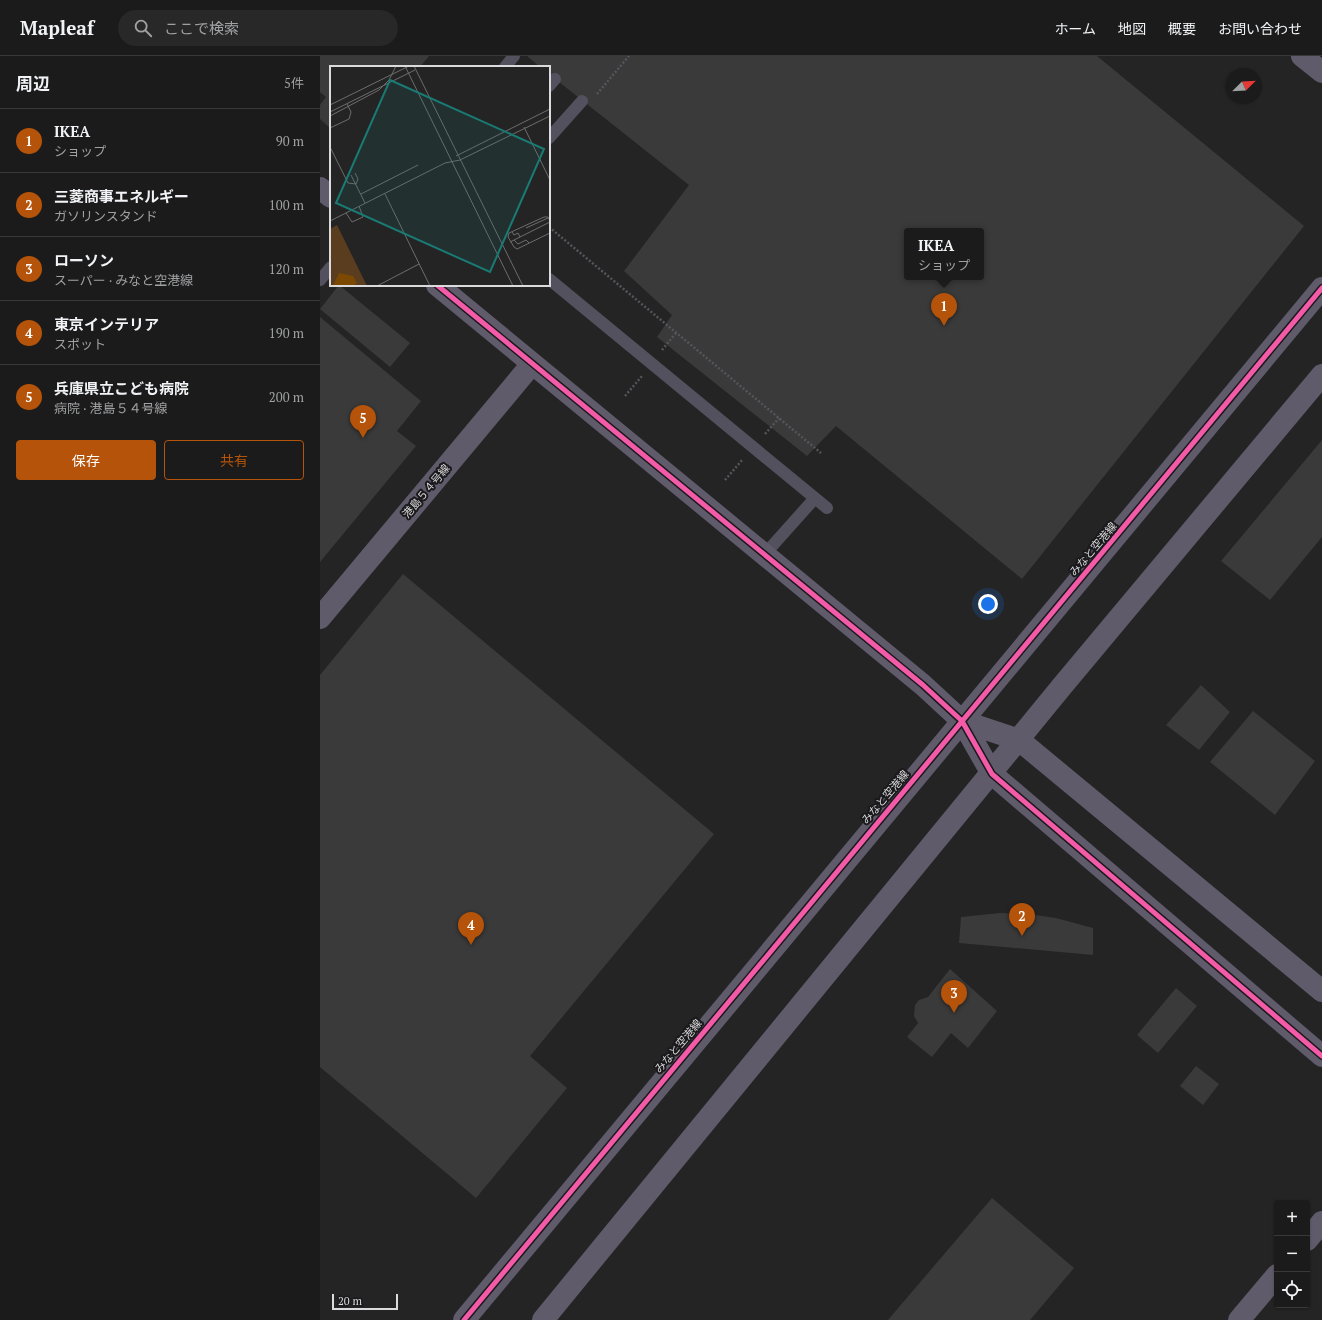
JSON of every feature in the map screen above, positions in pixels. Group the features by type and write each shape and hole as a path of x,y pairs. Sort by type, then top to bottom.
{"street":[{"path":"1302,56 1322,72"},
{"path":"320,188 330,196"},
{"path":"438,286 923,685 962,720 992,774 1322,1056"},
{"name":"みなと空港線","path":"464,1320 962,720 1027,645 1322,288"},
{"name":"港島５４号線","path":"320,618 532,364"},
{"path":"543,1320 1019,740 1322,375"},
{"path":"962,720 1019,740 1322,991"},
{"path":"1310,1236 1322,1222"},
{"path":"1239,1320 1274,1279"}],"lane":[{"path":"506,66 514,56"},
{"path":"550,137 582,101"},
{"path":"320,280 330,268"},
{"path":"550,280 827,508"},
{"path":"765,554 815,498"}],"path":[{"path":"550,228 821,453"}],"building":[{"path":"320,56 429,56 421,66 330,66 330,128 320,119 320,105 326,97 320,92"},
{"path":"527,56 1097,56 1304,226 1022,579 836,426 807,456 657,337 672,315 624,271 689,185 550,75 550,66 539,66"},
{"path":"338,286 340,286 410,343 390,367 320,309"},
{"path":"320,317 421,401 397,431 416,446 320,562"},
{"path":"1322,440 1322,537 1270,600 1221,561"},
{"path":"403,574 714,834 530,1056 567,1088 476,1198 320,1067 320,675"},
{"path":"1201,685 1230,712 1199,750 1166,725"},
{"path":"1253,711 1315,761 1275,815 1210,762"},
{"path":"1000,913 1028,914 1056,918 1093,928 1093,955 959,943 961,917"},
{"path":"950,969 997,1011 968,1048 951,1033 932,1057 907,1037 918,1023 914,1016 915,1005 919,1000 928,997"},
{"path":"1176,988 1197,1006 1158,1053 1137,1035"},
{"path":"1196,1066 1219,1084 1203,1105 1180,1086"},
{"path":"992,1198 1074,1268 1030,1320 888,1320"}],"cycle path":[{"path":"438,286 923,685 962,721 992,774 1322,1056"},
{"path":"464,1320 1322,288"}],"place":[{"name":"IKEA","path":"944,326"},
{"name":"兵庫県立こども病院","path":"363,438"},
{"name":"三菱商事エネルギー","path":"1022,936"},
{"name":"東京インテリア","path":"471,945"},
{"name":"ローソン","path":"954,1013"}]}
